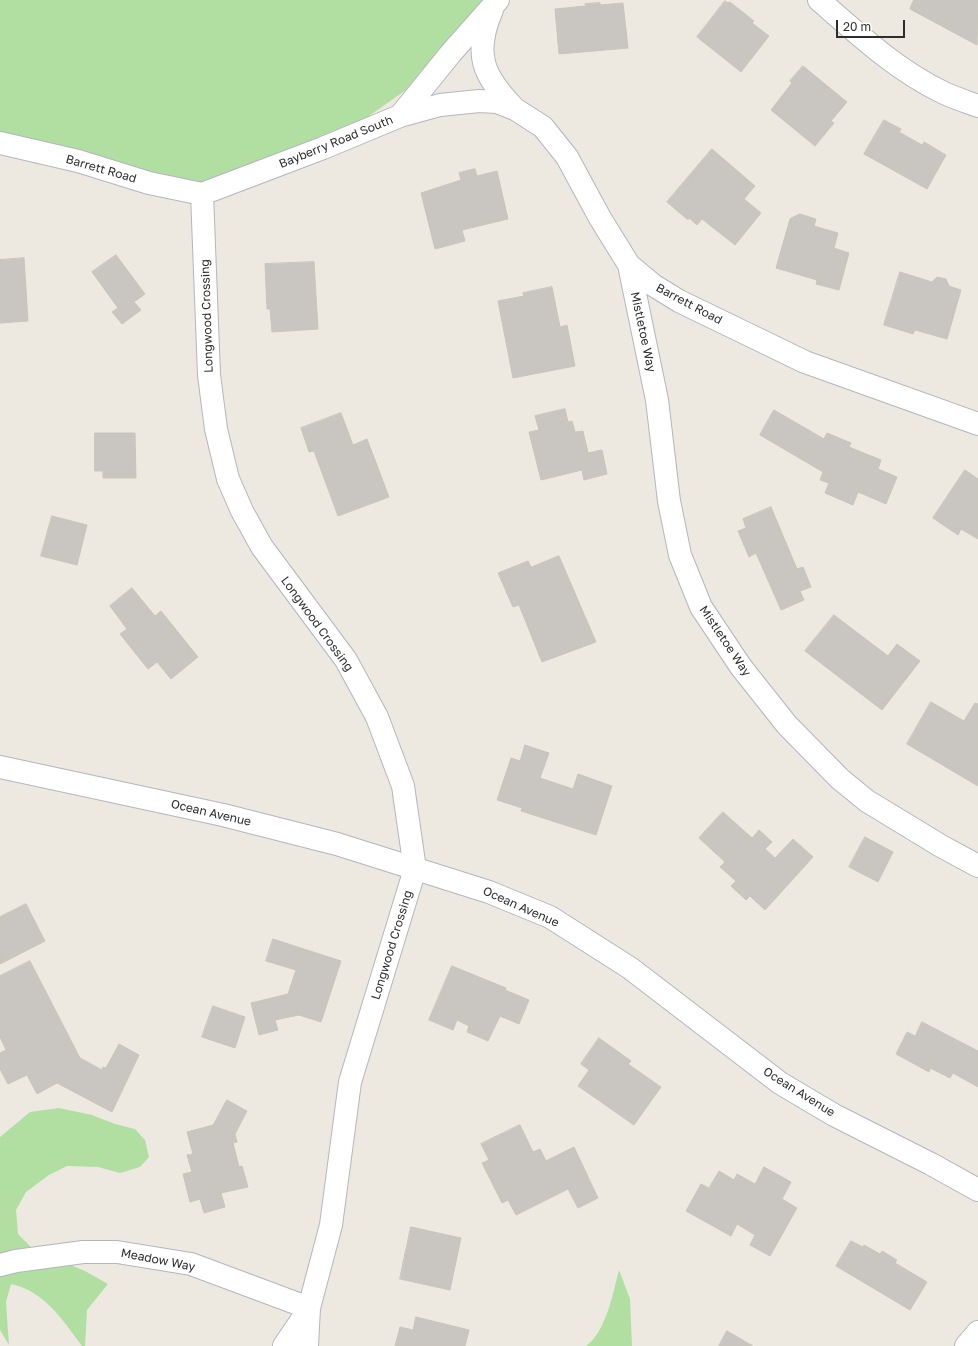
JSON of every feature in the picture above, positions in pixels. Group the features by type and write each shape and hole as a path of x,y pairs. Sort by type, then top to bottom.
{"street":[{"path":"819,0 877,51 902,69 944,93 978,106"},
{"name":"Bayberry Road South","path":"497,2 487,23 483,43 484,62 488,77 515,109"},
{"name":"Bayberry Road South","path":"202,194 323,148 400,116 450,53 497,2"},
{"name":"Barrett Road","path":"400,116 440,105 479,101 496,102 515,109 543,127 567,157 600,218 629,265 653,286 680,302 805,362 978,424"},
{"name":"Barrett Road","path":"0,143 78,161 149,183 202,194"},
{"name":"Longwood Crossing","path":"202,194 209,375 216,429 228,479 242,511 262,547 346,660 377,716 404,786 415,869 350,1082 331,1225 309,1308"},
{"name":"Mistletoe Way","path":"629,265 657,400 669,501 680,555 702,607 741,667 782,719 840,779 867,801 941,846 978,866"},
{"name":"Ocean Avenue","path":"0,767 223,815 337,844 490,892 550,918 630,968 780,1083 834,1115 931,1164 978,1190"},
{"name":"Meadow Way","path":"0,1265 16,1261 82,1252 117,1252 191,1264 309,1308"},
{"path":"284,1346 309,1308"},
{"path":"307,1346 309,1308"},
{"path":"966,1346 978,1332"}],"green space":[{"path":"0,0 487,0 406,90 323,148 200,186 0,144"},
{"path":"59,1108 92,1115 115,1124 135,1129 145,1140 149,1157 140,1167 120,1173 98,1167 67,1166 49,1175 26,1192 16,1210 18,1234 33,1249 85,1271 108,1284 87,1310 85,1346 82,1346 68,1326 43,1300 23,1288 11,1284 6,1302 9,1345 0,1330 0,1137 30,1112"},
{"path":"619,1270 630,1299 632,1346 586,1346 593,1340 604,1322"}],"building":[{"path":"914,0 978,0 977,45 910,9"},
{"path":"725,1 728,3 730,2 754,21 752,23 769,36 741,72 697,37"},
{"path":"600,3 600,5 623,3 628,48 559,54 555,9"},
{"path":"803,66 847,102 831,121 834,123 815,146 771,110 792,83 790,81"},
{"path":"884,120 901,129 899,132 922,145 924,142 946,155 927,189 864,154"},
{"path":"712,149 755,186 744,199 761,213 735,245 702,219 697,225 689,218 688,220 667,202"},
{"path":"475,169 477,176 497,171 508,219 462,230 465,241 435,249 421,193 461,180 459,173"},
{"path":"800,214 816,219 814,226 838,233 834,248 849,253 839,290 816,284 817,280 776,268 790,219"},
{"path":"116,255 145,294 134,302 141,310 122,324 112,312 118,308 92,272"},
{"path":"24,258 28,321 0,323 0,260"},
{"path":"314,262 318,329 272,332 270,309 267,309 265,264"},
{"path":"900,272 932,282 937,277 946,279 949,286 961,290 947,339 915,330 913,334 884,325"},
{"path":"552,287 560,327 567,325 575,366 513,378 498,301 524,296 523,293"},
{"path":"565,409 568,422 572,421 575,432 583,431 588,453 602,450 607,474 584,480 582,470 541,480 529,432 539,430 535,416"},
{"path":"774,410 824,439 827,433 851,443 849,447 881,460 878,469 897,477 886,504 858,492 853,505 825,493 829,483 820,480 823,472 760,435"},
{"path":"341,413 353,445 367,439 389,497 338,516 314,451 309,452 301,428"},
{"path":"95,433 135,433 136,478 103,478 103,471 95,471"},
{"path":"965,470 978,479 978,539 961,529 958,535 933,518"},
{"path":"771,507 797,569 803,567 811,587 800,591 804,600 781,610 756,553 749,557 738,531 746,528 743,519"},
{"path":"52,516 87,525 77,565 41,556"},
{"path":"559,556 596,642 542,662 519,605 513,607 498,573 528,561 531,567"},
{"path":"132,588 155,616 161,611 198,657 171,679 157,662 148,669 120,634 127,629 110,606"},
{"path":"834,615 888,656 897,644 920,661 882,710 805,651"},
{"path":"931,702 964,721 975,703 978,704 978,786 907,744"},
{"path":"525,745 549,753 540,778 573,789 578,774 612,786 596,835 521,811 522,808 497,800 511,758 520,761"},
{"path":"723,812 752,838 759,830 772,842 765,849 775,858 793,839 813,857 765,910 750,896 746,900 731,886 736,881 720,867 725,862 699,838"},
{"path":"865,837 893,852 878,882 849,867"},
{"path":"26,904 45,941 0,964 0,917"},
{"path":"273,939 341,961 321,1022 299,1015 275,1020 278,1030 259,1035 251,1003 288,994 296,970 266,961"},
{"path":"30,961 80,1058 102,1070 103,1067 106,1068 119,1044 139,1055 112,1112 57,1083 37,1094 27,1075 8,1084 0,1069 0,1053 6,1050 0,1037 0,976"},
{"path":"452,966 506,988 505,990 529,1000 519,1024 500,1016 488,1041 467,1032 469,1026 457,1020 453,1030 429,1020"},
{"path":"213,1006 245,1017 235,1048 202,1037"},
{"path":"922,1022 978,1051 978,1087 953,1073 950,1078 930,1068 929,1072 896,1054 907,1032 915,1036"},
{"path":"599,1038 631,1061 628,1064 661,1087 634,1125 578,1086 589,1070 581,1064"},
{"path":"227,1100 247,1111 235,1134 237,1142 233,1143 239,1167 242,1166 248,1187 221,1193 225,1207 204,1213 200,1199 190,1202 183,1174 192,1172 187,1155 193,1154 187,1132 213,1125"},
{"path":"520,1125 533,1152 540,1149 546,1161 574,1147 598,1198 578,1208 568,1189 516,1215 508,1200 502,1203 482,1163 489,1160 481,1144"},
{"path":"764,1167 791,1182 782,1199 797,1208 770,1256 750,1245 755,1235 737,1224 731,1236 686,1211 701,1184 709,1188 719,1171 734,1180 737,1174 755,1184"},
{"path":"411,1227 461,1238 450,1290 400,1279"},
{"path":"851,1241 863,1247 864,1245 880,1254 882,1251 897,1260 895,1263 927,1282 910,1310 836,1266"},
{"path":"416,1317 469,1330 465,1346 395,1346 400,1327 413,1330"},
{"path":"727,1331 753,1346 719,1346"}]}
